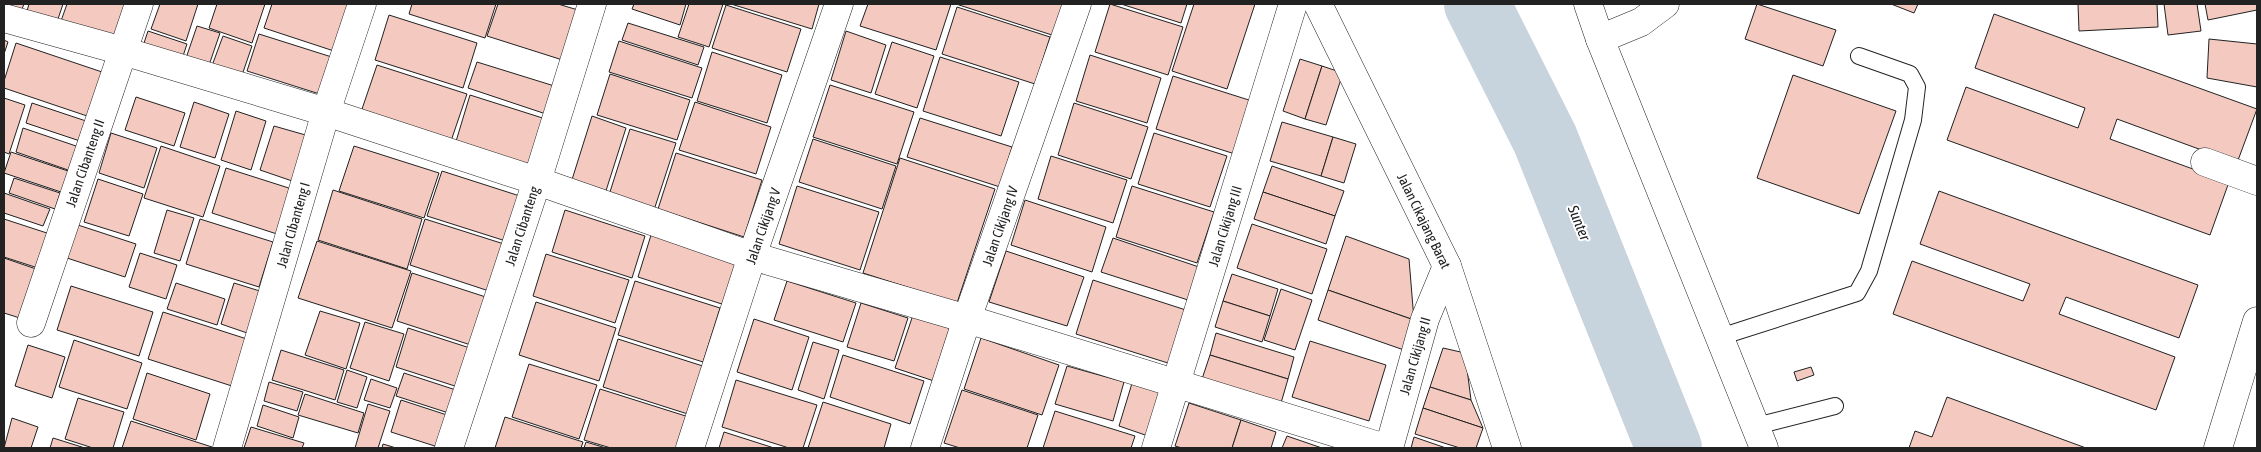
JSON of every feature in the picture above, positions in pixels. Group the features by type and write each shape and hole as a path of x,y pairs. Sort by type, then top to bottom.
{"street":[{"name":"Jalan Cibanteng II","path":"31,323 140,4"},
{"name":"Jalan Cibanteng I","path":"227,448 326,112 362,4"},
{"name":"Jalan Cibanteng","path":"449,448 537,181 592,4"},
{"name":"Jalan Cikijang V","path":"690,448 752,256 840,4"},
{"name":"Jalan Cikijang IV","path":"925,448 967,319 1078,4"},
{"name":"Jalan Cikijang III","path":"1156,448 1293,4"},
{"name":"Jalan Cikajang Barat","path":"1318,4 1447,266 1507,448"},
{"path":"1588,4 1600,39 1760,437"},
{"path":"1600,39 1641,22 1665,4"},
{"path":"4,18 123,51 326,112 537,181 752,256 967,319 1385,448"},
{"path":"2204,162 2257,181"},
{"name":"Jalan Cikijang II","path":"1389,448 1425,319 1447,266"},
{"path":"2218,448 2257,321"}],"lane":[{"path":"1720,337 1856,293 1869,271 1914,120 1917,87 1910,74 1859,56"},
{"path":"1760,437 1835,406"}],"building":[{"path":"4,4 24,4 20,14 4,8"},
{"path":"29,4 63,4 55,28 25,18"},
{"path":"67,4 131,4 119,41 61,21"},
{"path":"160,4 198,4 186,41 151,29"},
{"path":"217,4 265,4 252,43 209,28"},
{"path":"272,4 353,4 337,52 264,28"},
{"path":"412,4 496,4 485,38 409,14"},
{"path":"498,4 558,4 588,13 572,63 487,36"},
{"path":"634,4 686,4 680,25 632,9"},
{"path":"689,4 723,4 709,47 678,37"},
{"path":"731,4 819,4 812,29"},
{"path":"868,4 951,4 936,50 860,26"},
{"path":"956,4 1065,4 1055,36"},
{"path":"1110,4 1183,27 1168,75 1095,52"},
{"path":"1121,4 1187,4 1181,23"},
{"path":"1194,4 1255,4 1227,89 1172,71"},
{"path":"1757,4 1836,30 1823,66 1745,39"},
{"path":"1891,4 1918,4 1914,13"},
{"path":"2078,4 2157,4 2158,27 2079,31"},
{"path":"2164,4 2197,4 2201,31 2168,35"},
{"path":"2205,4 2257,4 2257,10 2208,20"},
{"path":"726,5 801,29 787,72 712,48"},
{"path":"957,7 1050,37 1035,84 942,54"},
{"path":"1994,14 2257,109 2237,163 2117,119 2110,139 2229,182 2210,235 1947,140 1966,87 2078,128 2085,108 1975,68"},
{"path":"389,15 477,43 463,88 375,60"},
{"path":"628,23 704,47 698,65 622,40"},
{"path":"197,26 220,33 207,71 184,64"},
{"path":"148,31 187,44 180,65 141,52"},
{"path":"846,31 886,45 871,93 831,80"},
{"path":"259,34 338,59 326,96 247,71"},
{"path":"223,36 252,46 240,81 210,71"},
{"path":"2209,39 2257,44 2257,87 2207,78"},
{"path":"4,40 8,42 4,54"},
{"path":"619,41 702,68 692,98 609,72"},
{"path":"892,42 934,56 917,108 875,94"},
{"path":"16,43 108,74 93,118 4,88 4,81"},
{"path":"712,52 782,75 767,123 697,101"},
{"path":"1090,55 1161,78 1147,123 1076,101"},
{"path":"940,57 1019,82 1001,136 923,111"},
{"path":"1300,59 1322,66 1305,119 1283,111"},
{"path":"477,62 564,89 555,117 468,88"},
{"path":"377,65 467,94 451,141 361,112"},
{"path":"1322,66 1343,73 1326,125 1305,119"},
{"path":"610,74 690,100 677,140 597,115"},
{"path":"1793,75 1896,111 1859,214 1757,178"},
{"path":"1173,76 1252,101 1235,154 1156,129"},
{"path":"830,85 914,112 897,164 813,137"},
{"path":"470,95 552,121 535,174 454,148"},
{"path":"136,97 185,113 174,146 125,130"},
{"path":"4,98 25,105 9,154 4,152"},
{"path":"194,102 229,114 215,158 180,147"},
{"path":"695,102 771,127 756,174 679,150"},
{"path":"32,103 92,123 86,143 26,123"},
{"path":"1074,103 1148,127 1131,179 1058,155"},
{"path":"236,111 266,121 251,170 221,160"},
{"path":"592,116 626,128 604,197 570,186"},
{"path":"920,118 1012,147 1000,187 907,157"},
{"path":"1282,122 1333,137 1321,176 1270,161"},
{"path":"274,126 316,138 301,184 260,170"},
{"path":"23,128 79,147 71,171 16,152"},
{"path":"630,129 676,143 654,210 609,195"},
{"path":"111,133 157,148 144,188 99,173"},
{"path":"1154,133 1227,156 1210,207 1138,184"},
{"path":"1333,137 1356,144 1344,183 1321,176"},
{"path":"813,139 896,166 882,209 799,182"},
{"path":"161,146 220,166 203,217 144,198"},
{"path":"354,146 439,173 424,218 339,191"},
{"path":"11,152 74,173 67,194 4,173"},
{"path":"676,153 762,180 744,237 658,209"},
{"path":"1051,156 1127,180 1113,223 1038,199"},
{"path":"900,158 995,189 957,303 863,273"},
{"path":"1272,166 1344,191 1335,216 1263,192"},
{"path":"226,168 295,190 280,235 212,213"},
{"path":"442,171 526,198 512,243 427,216"},
{"path":"14,178 60,193 55,209 9,193"},
{"path":"98,179 143,194 129,236 84,222"},
{"path":"797,186 879,212 860,270 779,244"},
{"path":"1132,186 1214,212 1197,263 1116,237"},
{"path":"333,190 422,219 407,269 318,240"},
{"path":"1939,191 2198,285 2179,338 2066,297 2059,314 2175,357 2156,410 1893,314 1912,261 2023,301 2030,284 1920,244"},
{"path":"1263,192 1335,216 1326,244 1254,219"},
{"path":"4,193 50,209 43,226 4,213"},
{"path":"1025,200 1106,227 1092,272 1011,245"},
{"path":"167,210 194,218 180,261 154,253"},
{"path":"565,210 645,236 632,278 552,252"},
{"path":"4,219 53,235 41,269 4,257"},
{"path":"200,219 273,242 259,287 186,264"},
{"path":"425,219 504,244 489,291 410,265"},
{"path":"1252,224 1327,249 1312,294 1237,268"},
{"path":"78,225 136,244 125,277 67,258"},
{"path":"652,232 742,262 728,306 638,277"},
{"path":"1346,236 1409,259 1414,320 1328,290"},
{"path":"1113,238 1199,267 1188,300 1101,272"},
{"path":"317,241 411,271 392,328 298,298"},
{"path":"1006,251 1084,277 1067,326 989,302"},
{"path":"140,253 177,265 166,299 129,287"},
{"path":"546,254 629,280 615,323 533,296"},
{"path":"4,258 39,270 23,319 4,313"},
{"path":"412,273 495,300 480,348 397,321"},
{"path":"1232,274 1278,289 1270,316 1223,301"},
{"path":"1093,280 1189,311 1171,364 1076,334"},
{"path":"635,281 720,308 703,362 618,335"},
{"path":"787,281 856,303 843,342 774,320"},
{"path":"176,283 225,299 217,325 167,309"},
{"path":"234,283 263,292 250,334 221,324"},
{"path":"71,286 153,312 139,356 57,330"},
{"path":"1281,289 1312,300 1295,350 1264,340"},
{"path":"1328,290 1414,320 1404,350 1318,320"},
{"path":"1223,301 1270,316 1262,342 1215,327"},
{"path":"536,302 616,328 599,381 519,355"},
{"path":"861,303 908,318 894,361 847,347"},
{"path":"320,311 360,323 346,369 305,355"},
{"path":"163,312 250,340 235,387 148,359"},
{"path":"914,312 959,326 940,383 895,368"},
{"path":"754,319 809,337 792,390 737,372"},
{"path":"365,322 404,334 389,381 350,368"},
{"path":"408,328 473,349 461,388 396,367"},
{"path":"1216,333 1294,357 1288,379 1210,355"},
{"path":"981,338 1059,365 1042,415 964,389"},
{"path":"618,339 709,368 694,416 603,387"},
{"path":"74,340 142,363 127,409 59,387"},
{"path":"1310,341 1386,365 1369,421 1292,397"},
{"path":"813,342 839,350 824,399 798,390"},
{"path":"28,345 65,357 52,398 15,386"},
{"path":"1443,348 1465,353 1471,400 1430,387"},
{"path":"281,350 344,370 335,400 272,380"},
{"path":"843,355 924,381 910,424 830,397"},
{"path":"1210,355 1288,379 1281,403 1202,379"},
{"path":"529,364 597,385 579,439 512,417"},
{"path":"1067,366 1124,382 1113,421 1055,404"},
{"path":"1811,367 1814,375 1797,381 1794,372"},
{"path":"347,370 367,377 357,408 337,402"},
{"path":"147,373 210,394 196,440 133,419"},
{"path":"404,373 465,393 458,416 396,396"},
{"path":"371,379 397,388 390,408 364,400"},
{"path":"736,380 817,405 803,448 789,448 722,427"},
{"path":"1133,380 1166,390 1151,437 1119,426"},
{"path":"269,382 303,392 297,411 264,401"},
{"path":"1430,387 1471,400 1483,428 1423,408"},
{"path":"600,389 692,418 682,448 611,448 584,440"},
{"path":"962,390 1038,415 1027,448 960,448 944,443"},
{"path":"305,394 364,413 358,433 298,415"},
{"path":"1947,397 2086,448 1909,448 1915,431 1932,437"},
{"path":"78,398 124,412 113,448 93,448 65,439"},
{"path":"401,400 453,417 441,448 391,432"},
{"path":"823,402 891,424 884,448 808,448"},
{"path":"1189,403 1241,420 1232,448 1182,448 1175,446"},
{"path":"368,404 390,411 378,448 355,448"},
{"path":"263,405 299,417 293,438 257,426"},
{"path":"1423,408 1483,428 1476,448 1460,448 1415,434"},
{"path":"1055,411 1135,436 1131,448 1043,448"},
{"path":"505,417 583,442 581,448 495,448"},
{"path":"12,418 38,427 31,448 4,448"},
{"path":"1241,420 1276,432 1271,448 1232,448"},
{"path":"131,421 212,447 122,448"},
{"path":"251,427 304,443 302,448 244,448"},
{"path":"724,432 774,448 719,448"},
{"path":"1287,436 1322,448 1282,448"},
{"path":"1414,437 1446,448 1411,448"},
{"path":"53,438 85,448 50,448"},
{"path":"586,442 606,448 584,448"},
{"path":"383,444 396,448 382,448"}],"waterway":[{"name":"Sunter","path":"1477,4 1545,139 1669,448"}]}
